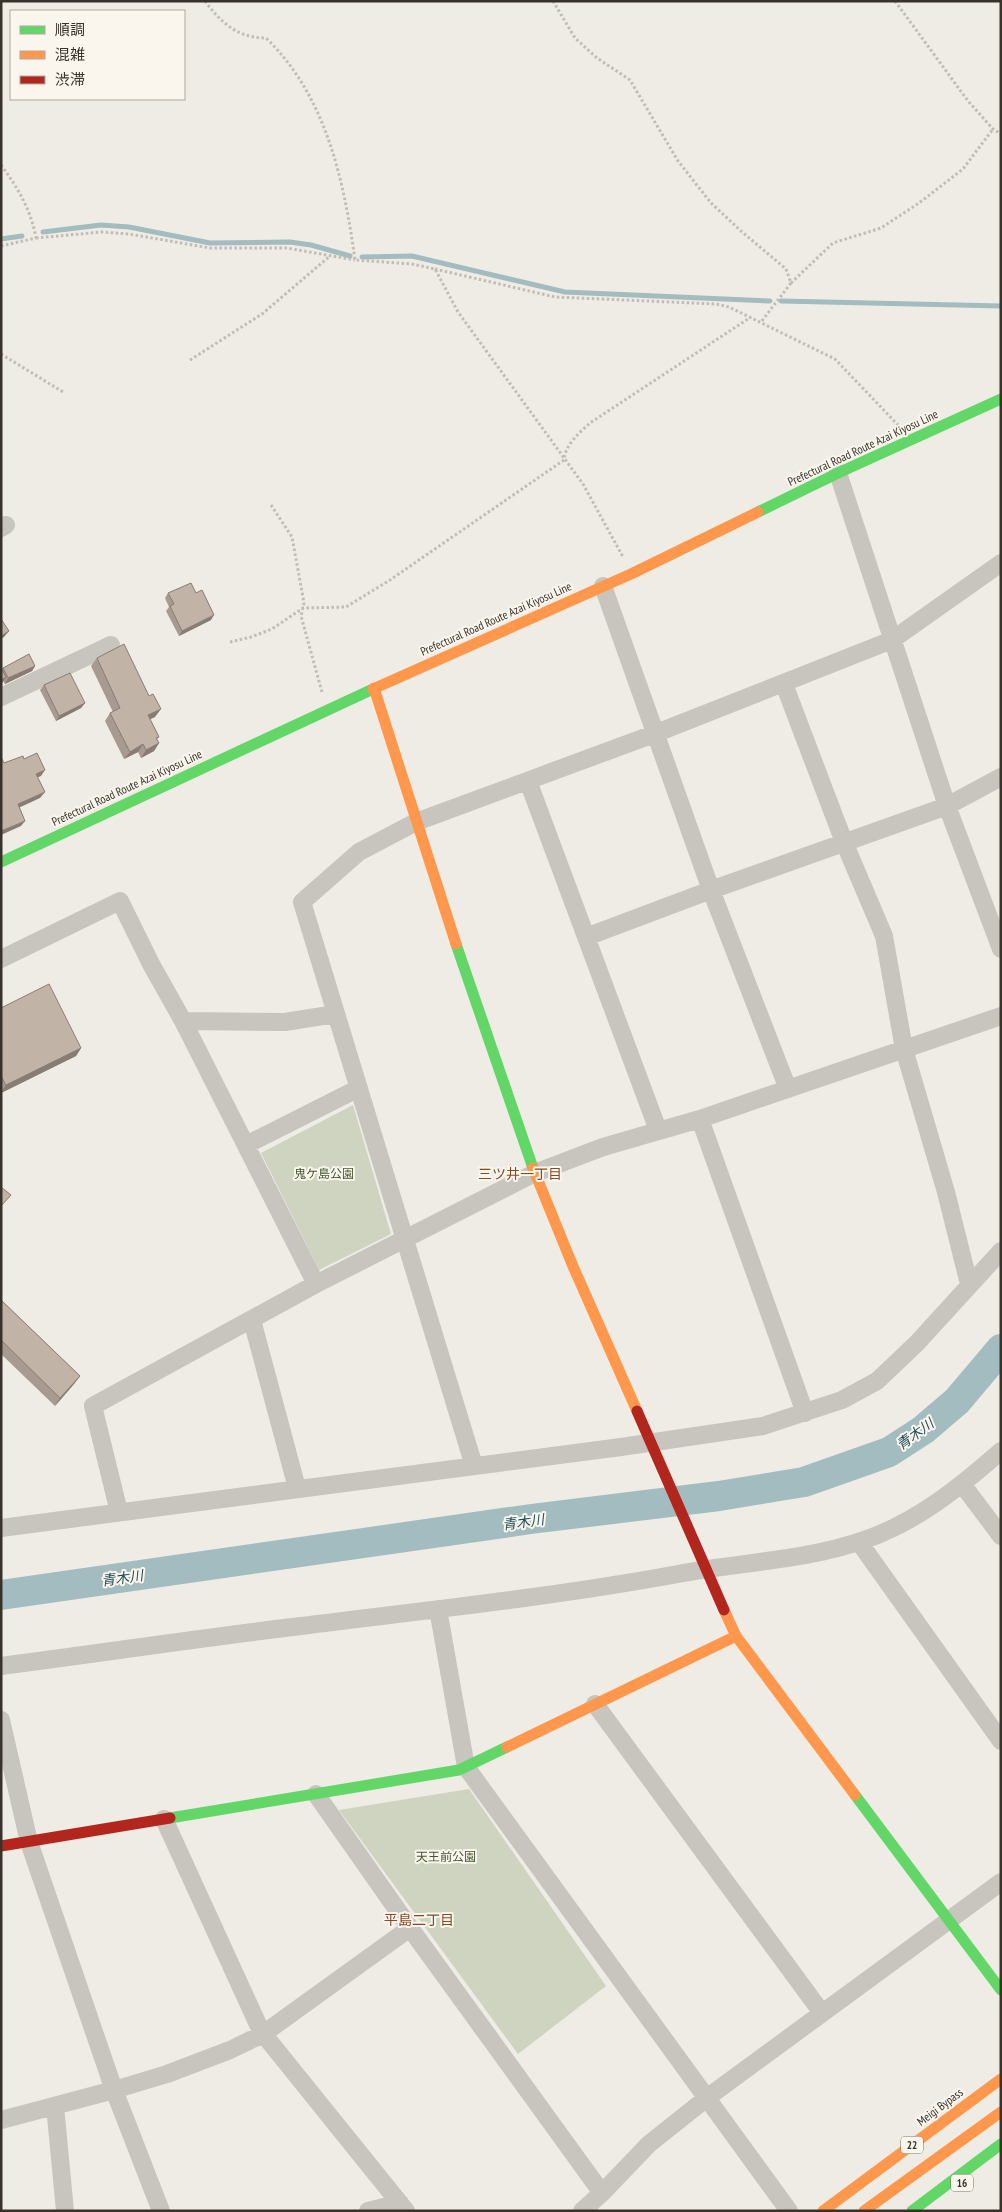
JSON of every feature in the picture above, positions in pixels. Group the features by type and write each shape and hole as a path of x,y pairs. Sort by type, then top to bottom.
{"main road":[{"name":"Prefectural Road Route Azai Kiyosu Line","path":"1,862 374,688 631,574 838,473 1001,399"},
{"path":"374,688 473,996 535,1173 572,1264 736,1636 880,1831 950,1919 1001,1990"},
{"path":"1,1846 459,1770 736,1636"},
{"name":"Meigi Bypass","path":"823,2211 1001,2079"},
{"path":"864,2211 1001,2112"},
{"path":"912,2211 1001,2144"},
{"name":"16","path":"924,2211 1001,2156"}],"street":[{"path":"838,473 947,806 1001,949"},
{"path":"474,1466 357,1089 302,902 359,852 416,822 654,734 892,640 1001,563"},
{"path":"603,586 711,890 788,1089"},
{"path":"1,697 111,645"},
{"path":"784,684 844,842 884,936 904,1049 946,1192 969,1284"},
{"path":"586,937 711,890 947,806 1001,777"},
{"path":"528,781 658,1130"},
{"path":"1,959 120,901 316,1284"},
{"path":"183,1021 285,1022 335,1014"},
{"path":"119,1512 93,1406 316,1284 535,1173 603,1147 700,1119 1001,1016"},
{"path":"246,1145 357,1089"},
{"path":"700,1119 805,1413"},
{"path":"1,1528 763,1426 842,1400 878,1381 917,1343 1001,1251"},
{"path":"252,1320 297,1488"},
{"path":"1,1666 587,1590 703,1562 776,1560 838,1548 877,1535 935,1505 1001,1451"},
{"path":"962,1484 1001,1536"},
{"path":"860,1542 1001,1741"},
{"path":"438,1609 466,1767 708,2097 789,2211"},
{"path":"595,1704 822,2013"},
{"path":"1,1720 29,1842 114,2090 161,2211"},
{"path":"316,1794 410,1928 602,2192"},
{"path":"164,1819 264,2034 403,2207"},
{"path":"582,2211 649,2144 708,2097 1001,1882"},
{"path":"1,2120 167,2074 230,2050 264,2034 410,1928"},
{"path":"55,2106 66,2211"},
{"path":"368,2211 403,2207"}],"path":[{"path":"205,1 218,18 235,31 252,38 266,38 279,51 308,93 323,122 336,162 347,209 355,260"},
{"path":"554,1 574,38 597,58 630,80 678,161 711,203 741,232 786,269 791,283"},
{"path":"895,1 968,101 993,129 1001,134"},
{"path":"760,322 791,283 816,256 833,243 881,228 919,203 963,169 993,129"},
{"path":"1,165 21,194 32,217 36,238"},
{"path":"1,246 36,238 102,232 128,234 210,248 287,248 355,260 412,264 555,298 716,304 750,317 835,359 911,440"},
{"path":"190,360 262,314 330,256"},
{"path":"435,269 458,312 583,484 631,574"},
{"path":"230,642 272,629 303,608 346,607 390,580 564,460 565,453 572,442 590,423 750,317"},
{"path":"1,354 63,392"},
{"path":"271,505 292,537 304,603 302,616 327,710"}],"green space":[{"name":"鬼ケ島公園","path":"353,1105 391,1234 319,1270 261,1153"},
{"name":"天王前公園","path":"469,1789 606,1986 518,2054 339,1810"}],"building":[{"path":"191,583 196,593 202,590 214,615 182,631 170,606 174,604 168,593"},
{"path":"1,619 9,631 1,636"},
{"path":"124,644 149,696 153,694 161,709 148,715 159,737 156,738 159,743 146,750 143,744 130,752 110,713 120,708 97,658"},
{"path":"29,654 35,666 8,678 3,668"},
{"path":"1,668 6,677 1,680"},
{"path":"70,673 85,703 59,716 44,685"},
{"path":"37,753 45,770 36,774 45,792 18,804 25,821 1,831 1,757 4,763 23,756 24,759"},
{"path":"49,984 81,1048 6,1085 1,1076 1,1008"},
{"path":"1,1187 11,1195 1,1206"},
{"path":"1,1300 80,1376 60,1398 1,1340"}],"waterway":[{"path":"43,232 101,225 129,227 210,243 290,242 311,245 350,256"},
{"path":"1,239 22,236"},
{"path":"362,257 412,256 565,292 770,301"},
{"path":"781,301 1001,306"},
{"name":"青木川","path":"1,1595 531,1519 719,1496 804,1482 889,1452 923,1430 957,1401 1001,1349"}],"traffic: fast":[{"path":"758,512 838,473 1001,399"},
{"path":"1,862 373,689"},
{"path":"456,944 533,1168"},
{"path":"170,1818 459,1770 507,1747"},
{"path":"855,1795 1001,1990"},
{"path":"912,2211 1001,2144"}],"traffic: slow":[{"path":"373,689 631,574 758,512"},
{"path":"374,688 456,944"},
{"path":"533,1168 572,1264 637,1411"},
{"path":"724,1610 736,1636 855,1795"},
{"path":"507,1747 736,1636"},
{"path":"823,2211 1001,2079"},
{"path":"864,2211 1001,2112"}],"traffic: jam":[{"path":"637,1411 724,1610"},
{"path":"1,1846 170,1818"}],"district":[{"name":"三ツ井一丁目","path":"520,1174"},
{"name":"平島二丁目","path":"419,1920"}]}
